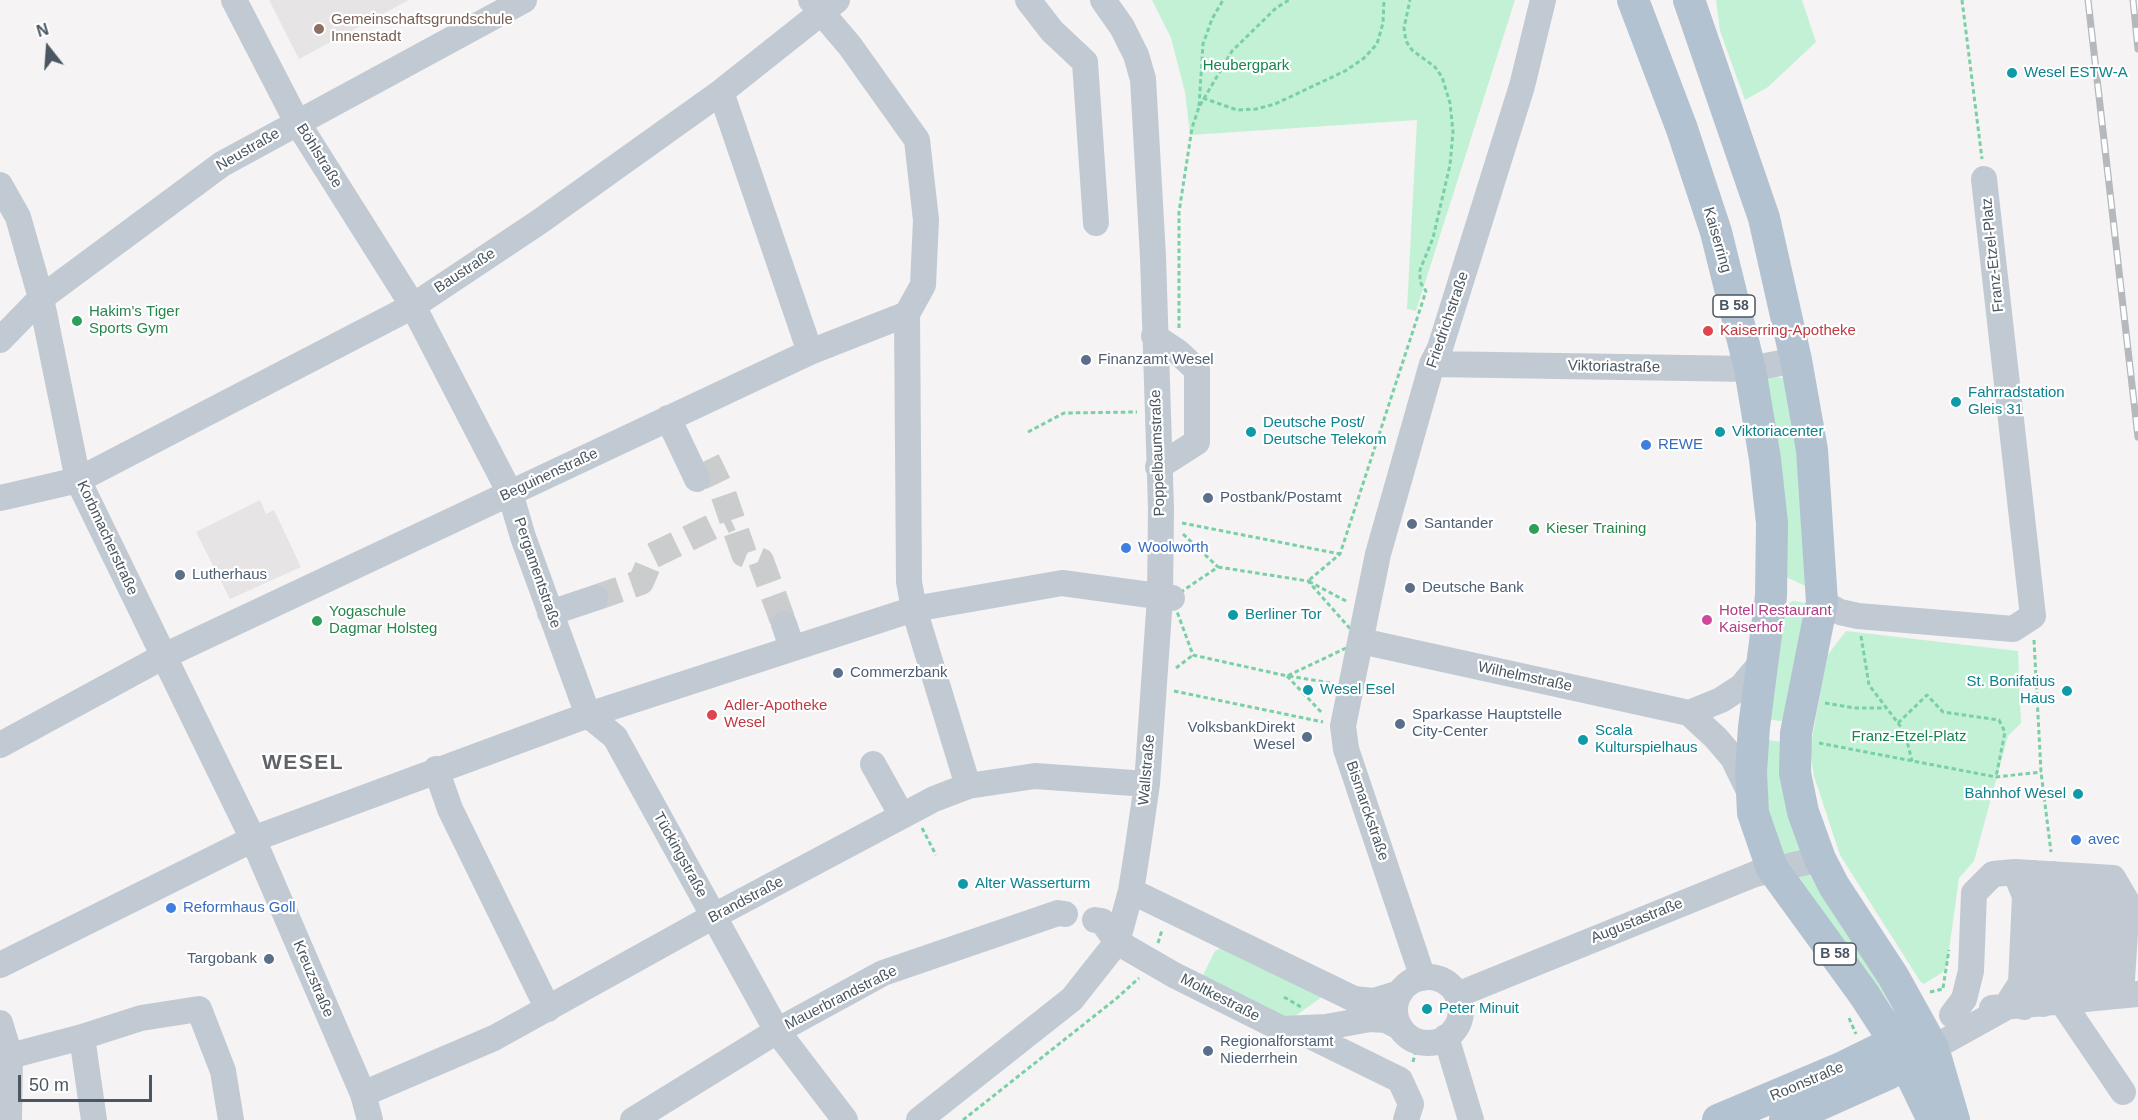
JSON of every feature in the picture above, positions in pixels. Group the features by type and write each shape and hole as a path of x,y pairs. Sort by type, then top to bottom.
{"main road":[{"name":"Kaiserring","path":"1633,0 1682,129 1716,232 1750,369 1772,523 1771,596"},
{"name":"B 58","path":"1694,6 1764,218 1796,360 1812,450 1822,602 1796,733 1797,783 1803,812 1820,859 1893,976 1914,1045"},
{"name":"B 58","path":"1771,596 1754,727 1753,813 1762,845 1772,868 1863,993 1914,1045"},
{"path":"1771,596 1822,602"},
{"path":"1793,1119 1888,1074 1914,1045"},
{"path":"1914,1045 1933,1120"},
{"path":"1914,1045 1953,1120"},
{"name":"Roonstraße","path":"1718,1120 1914,1045"}],"street":[{"name":"Böhlstraße","path":"234,0 297,122 413,306"},
{"name":"Neustraße","path":"0,340 42,298 222,164 524,0"},
{"path":"1028,0 1052,31 1085,62 1096,223"},
{"name":"Poppelbaumstraße","path":"1103,0 1122,27 1136,55 1143,79 1151,238 1158,467 1166,598"},
{"name":"Friedrichstraße","path":"1361,641 1378,554 1432,364 1440,348 1518,98 1543,0"},
{"path":"823,5 917,140 926,220 923,285 907,314 909,582 914,609 926,642 968,786"},
{"name":"Baustraße","path":"0,498 78,480 413,306 538,222 722,92 823,5"},
{"path":"722,92 810,352"},
{"name":"Franz-Etzel-Platz","path":"1984,179 2033,616"},
{"name":"Korbmacherstraße","path":"0,185 18,218 42,298 78,480 253,838"},
{"name":"Pergamentstraße","path":"413,306 510,493 550,614 588,715"},
{"name":"Beguinenstraße","path":"0,745 164,656 810,352 907,314"},
{"path":"1154,336 1179,352 1197,370 1197,442 1158,467"},
{"name":"Viktoriastraße","path":"1432,364 1750,369 1796,360"},
{"path":"676,415 702,470"},
{"path":"0,965 253,838 588,715 914,609 1062,584 1166,598"},
{"path":"550,614 595,598"},
{"name":"Wallstraße","path":"1117,942 1131,891 1147,784 1153,686 1166,598"},
{"path":"1822,602 1840,612 1858,616 2013,629 2033,616"},
{"path":"784,624 792,648"},
{"name":"Bismarckstraße","path":"1361,641 1343,726 1346,749 1423,978"},
{"name":"Wilhelmstraße","path":"1361,641 1689,713"},
{"path":"1752,796 1733,758 1716,738 1689,713 1721,700 1741,687 1762,662"},
{"name":"Tückingstraße","path":"588,715 615,737 777,1030 845,1120"},
{"path":"873,764 908,813"},
{"path":"436,769 450,809 548,1009"},
{"name":"Brandstraße","path":"363,1094 492,1031 548,1009 714,916 908,813 968,786 1035,776 1147,784"},
{"name":"Kreuzstraße","path":"253,838 363,1094 370,1120"},
{"name":"Augustastraße","path":"1457,995 1772,868 1820,859"},
{"path":"1914,1045 2043,1004 2096,982 2102,895 2054,872"},
{"path":"2054,872 2025,896 2021,983 2123,1092"},
{"path":"2043,1004 2059,982 2064,894 2054,872"},
{"path":"1914,1045 1952,1015 1964,999 1971,971 1974,893 1993,874 2054,872 2113,878 2127,902 2129,995 1952,1015"},
{"path":"1131,891 1298,970 1345,996 1374,1001 1400,993"},
{"name":"Mauerbrandstraße","path":"633,1120 777,1030 883,973 1058,913 1065,914"},
{"path":"919,1120 1072,999 1117,942 1102,921 1095,920"},
{"name":"Moltkestraße","path":"1117,942 1174,975 1281,1029 1302,1020 1326,1027 1370,1019 1386,1020 1400,1027"},
{"path":"1971,971 1977,986 1989,1002 2043,1004"},
{"path":"1423,978 1443,981 1457,995 1461,1013 1458,1023 1439,1040 1418,1041 1407,1036 1400,1027 1395,1003 1406,986 1423,978"},
{"path":"10,1056 82,1038 141,1018 199,1010 223,1071 231,1120"},
{"path":"1302,1020 1400,1080 1411,1104 1406,1120"},
{"path":"0,1023 10,1056 9,1120"},
{"path":"82,1038 94,1120"},
{"path":"1439,1040 1454,1120"},
{"path":"1439,1040 1471,1120"}],"path":[{"path":"1179,212 1192,128 1198,107 1203,44 1212,19 1223,0"},
{"path":"1198,107 1232,51 1276,8 1289,0"},
{"path":"1203,99 1237,111 1256,109 1275,104 1345,71 1364,58 1377,44 1383,23 1384,0"},
{"path":"1308,581 1340,554 1426,291 1420,282 1420,270 1433,238 1450,165 1454,132 1450,103 1442,77 1435,67 1412,50 1406,41 1404,28 1410,0"},
{"path":"1962,0 1984,179"},
{"path":"1028,432 1064,413 1156,411"},
{"path":"1180,522 1340,554"},
{"path":"1176,528 1218,567 1308,581 1366,612"},
{"path":"1218,567 1166,598 1193,655 1287,676 1351,686"},
{"path":"1287,676 1361,641 1308,581"},
{"path":"1858,616 1869,685 1905,733 1912,761"},
{"path":"2033,616 2041,772 2054,872"},
{"path":"1287,676 1325,716"},
{"path":"1153,686 1333,724"},
{"path":"1898,723 1927,695 1943,711 1999,720 2005,732 1996,777"},
{"path":"1803,698 1854,708 1886,708"},
{"path":"1796,733 1811,741 1996,777 2041,772"},
{"path":"908,813 936,855"},
{"path":"1928,993 1943,988"},
{"path":"1284,997 1302,1020"}],"shaded area":[{"name":"Gemeinschaftsgrundschule Innenstadt","path":"269,0 409,0 299,59"},
{"path":"260,500 266,514 274,510 301,567 230,599 196,532"}],"green space":[{"name":"Heubergpark","path":"1152,0 1515,0 1416,311 1407,309 1417,120 1190,135 1185,92 1171,38"},
{"path":"1716,0 1802,0 1816,42 1768,87 1745,100 1720,31"},
{"path":"1775,377 1790,379 1812,589 1786,577 1767,379"},
{"path":"1793,601 1806,603 1787,722 1766,719 1785,605"},
{"name":"Franz-Etzel-Platz","path":"1846,631 2018,651 2021,723 2008,736 1974,861 1959,878 1947,964 1943,972 1924,984 1840,855 1814,776 1810,750 1827,656"},
{"path":"1764,739 1786,743 1804,847 1795,856 1782,854 1767,815"},
{"path":"1792,868 1810,876 1845,932 1893,999 1891,1005 1807,894"},
{"path":"1227,945 1326,994 1284,1024 1200,981 1215,951"}],"tunnel":[{"path":"707,460 723,493 744,554 761,561 784,624"},
{"path":"595,598 641,582 652,556 730,518"}],"railway":[{"path":"2088,0 2138,437"},
{"path":"2133,0 2138,49"}],"place":[{"name":"Gemeinschaftsgrundschule Innenstadt","path":"319,29"},
{"name":"Wesel ESTW-A","path":"2012,73"},
{"name":"Hakim's Tiger Sports Gym","path":"77,321"},
{"name":"Kaiserring-Apotheke","path":"1708,331"},
{"name":"Finanzamt Wesel","path":"1086,360"},
{"name":"Fahrradstation Gleis 31","path":"1956,402"},
{"name":"Deutsche Post/ Deutsche Telekom","path":"1251,432"},
{"name":"Viktoriacenter","path":"1720,432"},
{"name":"REWE","path":"1646,445"},
{"name":"Postbank/Postamt","path":"1208,498"},
{"name":"Santander","path":"1412,524"},
{"name":"Kieser Training","path":"1534,529"},
{"name":"Woolworth","path":"1126,548"},
{"name":"Lutherhaus","path":"180,575"},
{"name":"Deutsche Bank","path":"1410,588"},
{"name":"Berliner Tor","path":"1233,615"},
{"name":"Hotel Restaurant Kaiserhof","path":"1707,620"},
{"name":"Yogaschule Dagmar Holsteg","path":"317,621"},
{"name":"Commerzbank","path":"838,673"},
{"name":"Wesel Esel","path":"1308,690"},
{"name":"St. Bonifatius Haus","path":"2067,691"},
{"name":"Adler-Apotheke Wesel","path":"712,715"},
{"name":"Sparkasse Hauptstelle City-Center","path":"1400,724"},
{"name":"VolksbankDirekt Wesel","path":"1307,737"},
{"name":"Scala Kulturspielhaus","path":"1583,740"},
{"name":"Bahnhof Wesel","path":"2078,794"},
{"name":"avec","path":"2076,840"},
{"name":"Alter Wasserturm","path":"963,884"},
{"name":"Reformhaus Goll","path":"171,908"},
{"name":"Targobank","path":"269,959"},
{"name":"Peter Minuit","path":"1427,1009"},
{"name":"Regionalforstamt Niederrhein","path":"1208,1051"}],"district":[{"name":"WESEL","path":"303,763"}]}
